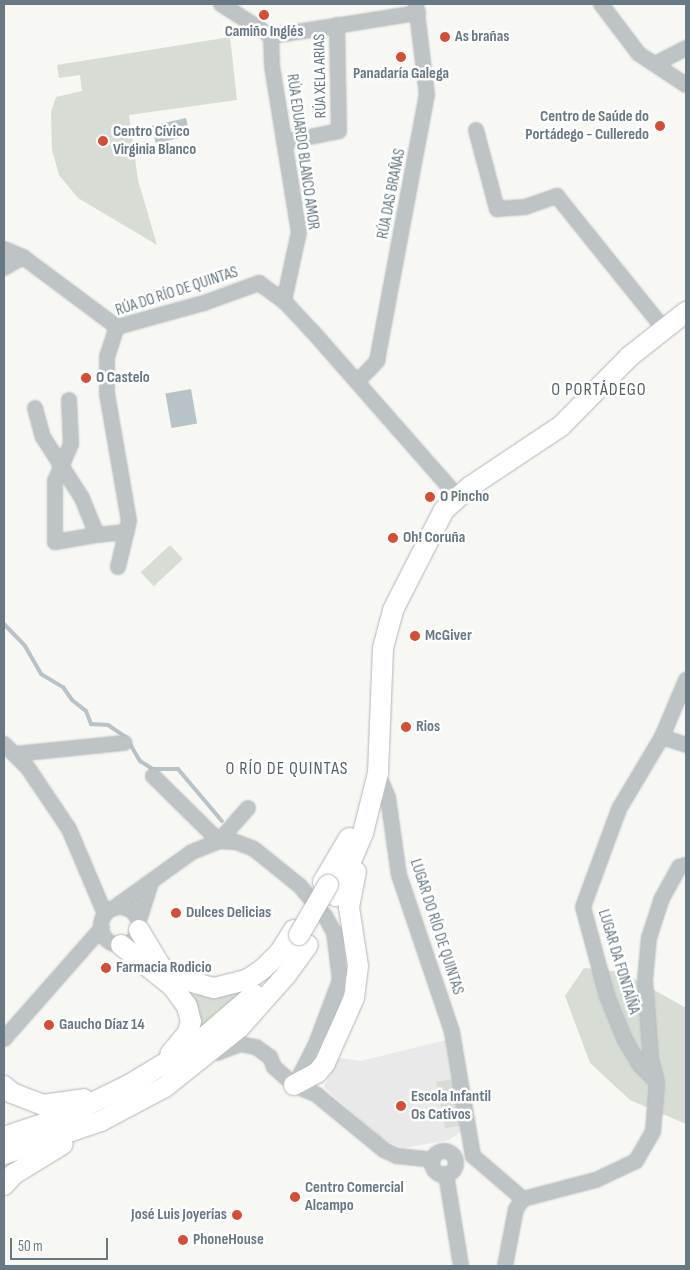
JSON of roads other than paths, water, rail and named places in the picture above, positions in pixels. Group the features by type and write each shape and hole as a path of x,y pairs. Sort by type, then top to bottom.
{"highway":[{"path":"294,1085 318,1074 326,1063 354,998 358,966 349,907 373,809 378,773 379,698 383,648 393,610 434,528 457,496 561,426 629,357 686,312"},
{"path":"329,888 349,838 369,761 379,698"},
{"path":"4,1137 61,1118 127,1086 195,1045 247,1002 300,936 362,833 378,773"},
{"path":"139,925 161,967 178,978 214,988 247,980 263,969 300,936"},
{"path":"4,1185 14,1174 101,1121 165,1087 240,1028 286,975 300,936"},
{"path":"121,945 173,987 187,1006 191,1022 187,1034 161,1065"},
{"path":"4,1086 12,1093 43,1105 70,1103 127,1086"},
{"path":"4,1154 101,1121"}],"street":[{"path":"221,4 271,36 382,17 417,8"},
{"path":"382,17 399,4"},
{"path":"601,4 639,54 686,85"},
{"name":"RÚA DAS BRAÑAS","path":"358,381 377,361 427,95 417,8"},
{"name":"RÚA XELA ARIAS","path":"284,142 339,131 338,25"},
{"name":"RÚA EDUARDO BLANCO AMOR","path":"271,36 284,142 299,232 284,301"},
{"path":"655,64 686,48"},
{"path":"476,130 497,209 525,207 557,196 664,329"},
{"path":"4,249 23,257 117,327"},
{"path":"4,268 23,257"},
{"name":"RÚA DO RÍO DE QUINTAS","path":"118,567 129,522 107,393 107,358 117,327 204,303 259,283 284,301 358,381 457,496"},
{"path":"69,400 71,444 63,467 54,481 55,542 127,532"},
{"path":"35,408 43,437 82,498 97,535"},
{"name":"LUGAR DA FONTAÍÑA","path":"657,1082 640,1065 625,1040 607,996 583,907 619,809 662,738 686,680"},
{"path":"662,738 686,745"},
{"path":"4,744 15,754 69,829 110,911"},
{"path":"15,754 124,744"},
{"name":"LUGAR DO RÍO DE QUINTAS","path":"378,773 388,798 399,875 452,1032 473,1156"},
{"path":"153,776 219,841 245,844 274,862 310,897 334,932 340,964 337,995 294,1085"},
{"path":"4,1039 102,928 110,911 151,884 192,852 219,841 248,808"},
{"name":"LUGAR DA FONTAÍÑA","path":"523,1199 596,1180 636,1161 653,1132 657,1082 651,1060 644,980 650,938 661,900 679,868 686,865"},
{"path":"102,928 110,942 121,945 133,940 151,884"},
{"path":"110,911 126,907 139,925"},
{"path":"165,1087 220,1051 240,1044 263,1051 294,1085 317,1095 384,1150 396,1156 433,1160 443,1151 455,1158 473,1156 523,1199 516,1209 505,1266"},
{"path":"446,1174 454,1168 455,1158"},
{"path":"433,1160 436,1170 446,1174"},
{"path":"446,1174 461,1266"}],"waterway":[{"path":"4,624 25,646 41,674 63,687 72,700 86,711 91,724 108,725 126,737 140,761 153,769 178,769 222,821"}],"place":[{"name":"Camiño Inglés","path":"264,15"},
{"name":"As brañas","path":"445,37"},
{"name":"Panadaría Galega","path":"401,57"},
{"name":"Centro de Saúde do Portádego - Culleredo","path":"660,126"},
{"name":"Centro Cívico Virginia Blanco","path":"103,141"},
{"name":"O Castelo","path":"86,378"},
{"name":"O Pincho","path":"430,497"},
{"name":"Oh! Coruña","path":"393,538"},
{"name":"McGiver","path":"415,636"},
{"name":"Rios","path":"406,727"},
{"name":"Dulces Delicias","path":"176,913"},
{"name":"Farmacia Rodicio","path":"106,968"},
{"name":"Gaucho Díaz 14","path":"49,1025"},
{"name":"Escola Infantil Os Cativos","path":"401,1106"},
{"name":"Centro Comercial Alcampo","path":"295,1197"},
{"name":"José Luis Joyerías","path":"237,1215"},
{"name":"PhoneHouse","path":"183,1240"}],"district":[{"name":"O PORTÁDEGO","path":"599,390"},
{"name":"O RÍO DE QUINTAS","path":"287,769"}]}
